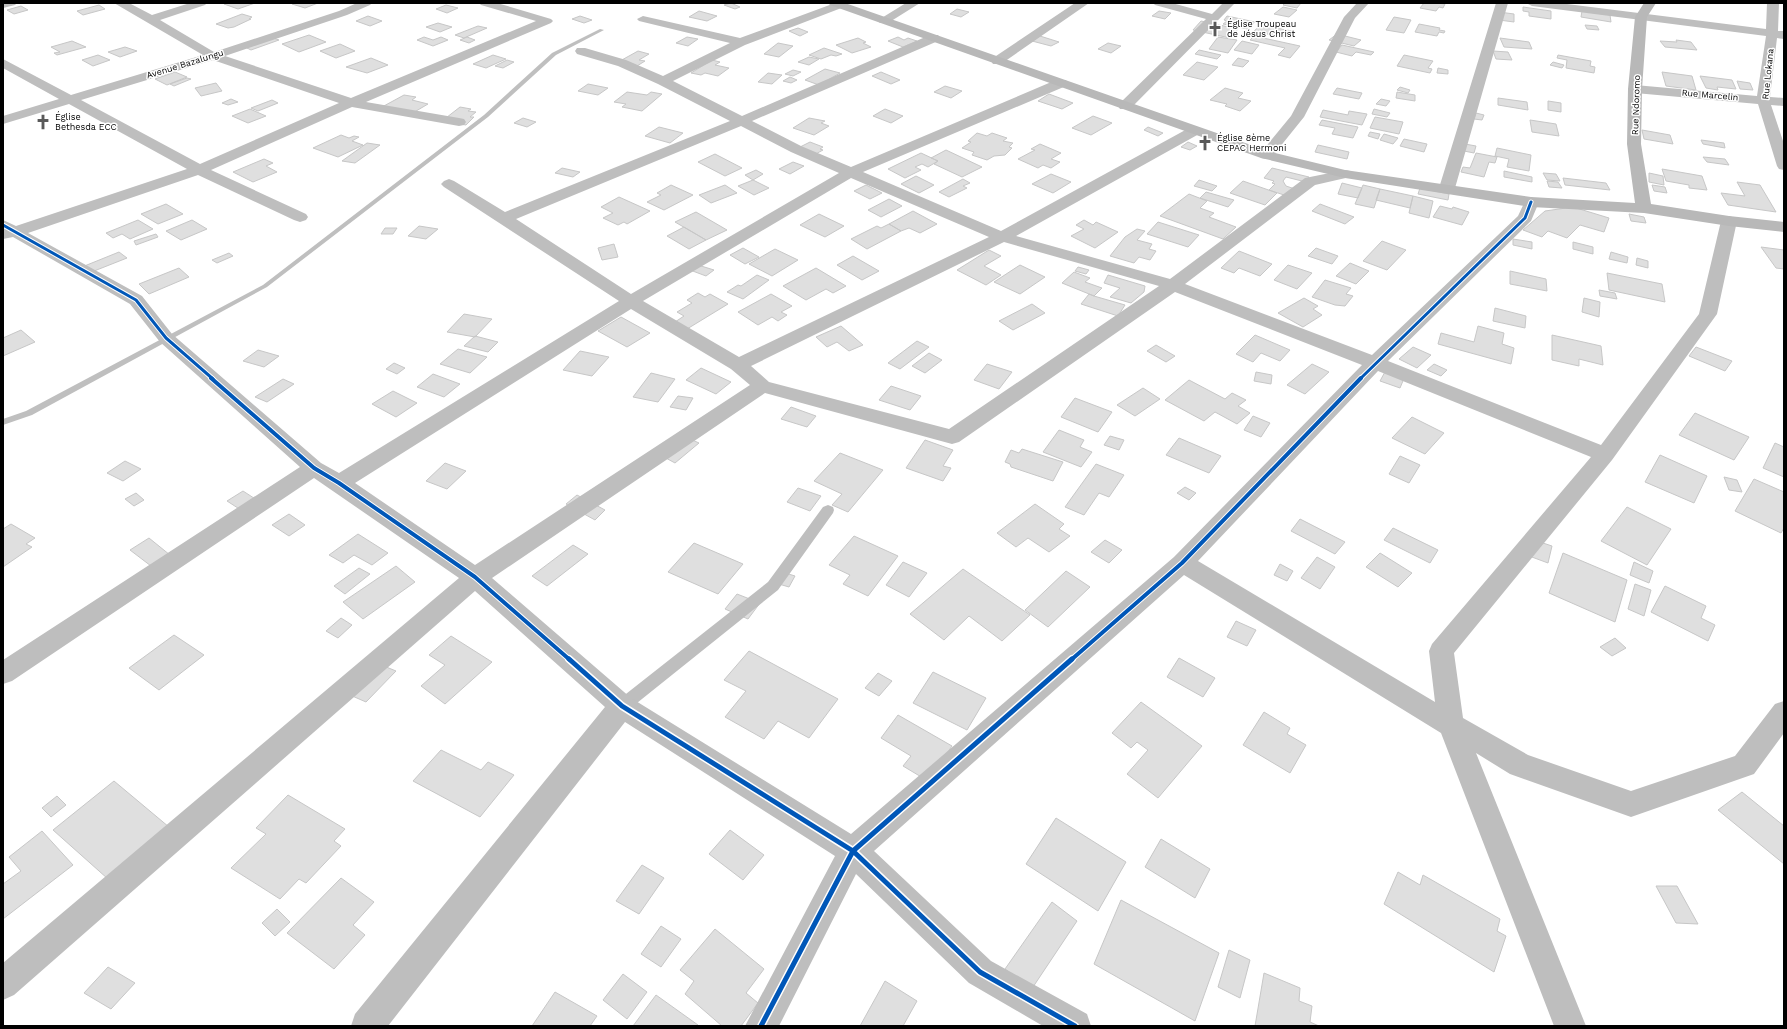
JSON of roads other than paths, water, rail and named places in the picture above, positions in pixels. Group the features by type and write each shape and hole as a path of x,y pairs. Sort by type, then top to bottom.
{"street":[{"path":"3,5 11,3"},
{"path":"120,3 151,18 213,56 351,103 459,122"},
{"path":"151,18 200,3"},
{"name":"Avenue Bazalungu","path":"3,120 213,56 343,13 366,3"},
{"path":"7,231 199,170 351,103 547,21 485,3"},
{"path":"884,21 914,3"},
{"path":"997,61 1083,3"},
{"path":"1159,3 1214,18"},
{"path":"1125,106 1229,3"},
{"path":"1266,155 1297,117 1350,17 1363,3"},
{"path":"1447,188 1502,3"},
{"path":"1532,3 1778,35"},
{"name":"Rue Ndoromo","path":"1644,208 1634,144 1635,88 1641,17 1650,3"},
{"name":"Rue Lokana","path":"1772,3 1778,35 1763,100 1784,166"},
{"path":"663,81 740,42 837,4 1194,131 1266,155 1345,174 1447,188 1531,202 1644,208 1729,221 1784,227"},
{"path":"643,19 740,42"},
{"path":"504,218 740,121 934,38"},
{"path":"581,51 622,63 663,81 796,149 1002,237 1173,285 1375,363 1605,456"},
{"path":"3,63 199,170 300,218"},
{"path":"339,483 631,301 850,173 1061,83"},
{"name":"Rue Marcelin","path":"1635,88 1784,102"},
{"path":"738,365 1002,237 1194,131"},
{"path":"449,184 631,301 738,365 762,386 952,436 1173,285 1310,181 1345,174"},
{"path":"761,1026 854,851 1182,563 1375,363 1525,218 1531,202"},
{"path":"1570,1026 1451,725 1441,651 1605,456 1708,314 1729,221"},
{"path":"7,231 136,300 166,338 314,468 339,483 475,577 622,706 854,851 980,972 1075,1026"},
{"path":"3,984 475,577 762,386"},
{"path":"3,673 314,468"},
{"path":"1182,563 1520,765 1630,804 1744,765 1784,712"},
{"path":"366,1026 622,706"}],"lane":[{"path":"622,706 773,586 828,510"}],"waterway":[{"path":"3,422 29,413 265,286 486,116 554,54 602,30"}],"place":[{"name":"Église Troupeau de Jésus Christ","path":"1215,29"},
{"name":"Église Bethesda ECC","path":"43,122"},
{"name":"Église 8ème CEPAC Hermoni","path":"1205,143"}]}
